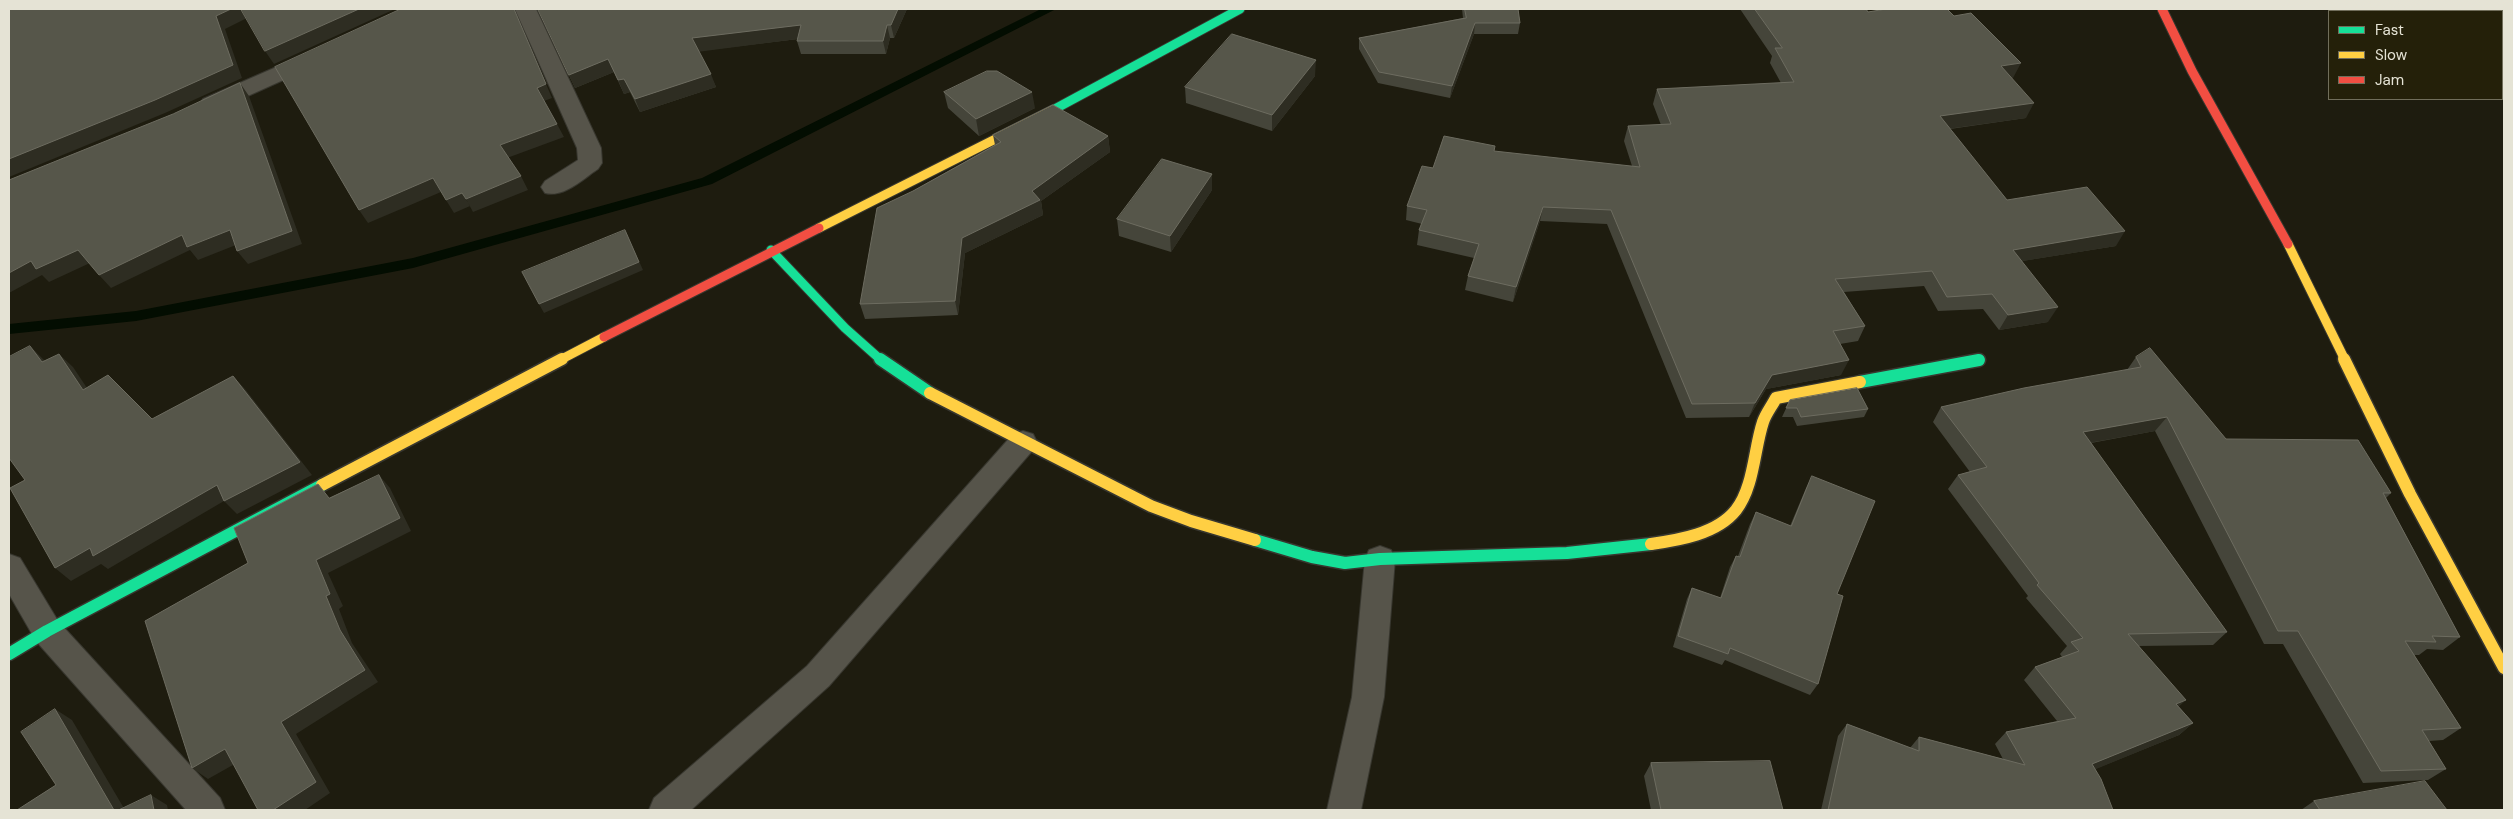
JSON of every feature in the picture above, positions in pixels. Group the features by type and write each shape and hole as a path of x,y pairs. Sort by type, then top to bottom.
{"street":[{"path":"525,9 589,148 590,163 553,187"},
{"path":"9,654 47,631 771,250 1058,108 1240,9"},
{"path":"2162,9 2165,19 2192,71 2278,224 2410,494 2504,668"},
{"path":"192,112 332,49"},
{"path":"771,250 856,336 902,376 1023,442 1151,506 1191,521 1312,558 1344,563 1380,559 1567,553 1654,544 1692,535 1719,524 1736,510 1745,489 1764,419 1776,398 1979,360"},
{"path":"666,810 818,676 1023,442"},
{"path":"1344,810 1368,697 1380,559"},
{"path":"9,566 47,631 208,810"}],"building":[{"path":"9,9 231,9 216,16 233,65 155,100 9,159"},
{"path":"241,9 359,9 265,51"},
{"path":"401,9 514,9 546,84 537,88 557,124 500,145 521,176 466,199 462,193 446,200 433,178 359,210 275,67"},
{"path":"538,9 898,9 891,25 887,25 883,41 797,41 801,25 692,38 711,74 635,99 624,79 618,80 608,59 569,75"},
{"path":"1465,9 1518,9 1520,23 1475,23 1452,86 1379,72 1359,38 1466,18"},
{"path":"1755,9 1866,9 1868,12 1886,9 1947,9 1954,16 1971,13 2021,63 2001,66 2034,103 1940,116 2007,200 2087,187 2125,231 2013,250 2058,307 2008,315 1992,294 1947,297 1932,271 1835,279 1865,326 1833,331 1849,360 1772,375 1755,403 1692,404 1611,210 1543,207 1516,287 1468,276 1479,244 1419,230 1427,210 1407,206 1422,166 1433,168 1444,136 1495,146 1494,151 1640,167 1628,126 1671,124 1657,89 1794,82 1775,48 1782,48"},
{"path":"1232,34 1316,60 1272,115 1185,87"},
{"path":"987,71 997,71 1032,92 976,119 944,92"},
{"path":"240,83 292,231 237,251 230,230 187,247 182,235 99,275 78,250 36,269 31,261 9,273 9,180 173,114"},
{"path":"1053,105 1108,136 1032,191 1040,200 962,238 955,301 860,304 877,208 913,191 1001,142 993,135"},
{"path":"1162,159 1212,174 1170,236 1117,219"},
{"path":"625,230 639,262 539,304 522,272"},
{"path":"30,346 42,362 59,354 83,390 108,375 152,419 233,376 300,462 224,501 217,485 93,556 90,548 55,568 10,488 25,480 9,458 9,357"},
{"path":"2150,348 2226,439 2358,440 2391,493 2383,493 2460,637 2432,636 2436,642 2405,641 2461,728 2422,730 2446,769 2381,771 2298,631 2278,631 2167,417 2083,432 2227,632 2128,634 2186,700 2176,704 2193,723 2092,764 2101,779 2113,810 1828,810 1847,724 1919,751 1919,737 2025,765 2006,732 2076,718 2035,667 2079,651 2071,642 2083,638 2037,585 2039,583 1958,475 1987,467 1941,407 2024,388 2141,367 2136,357"},
{"path":"1857,388 1868,409 1801,417 1797,408 1786,408 1790,400"},
{"path":"379,475 400,518 316,560 330,594 326,596 340,630 365,670 281,722 316,782 273,810 258,810 225,749 192,768 145,621 248,563 234,528 318,484 329,498"},
{"path":"1812,476 1875,501 1837,594 1843,596 1818,684 1730,648 1728,654 1678,636 1692,588 1721,598 1736,556 1740,557 1756,512 1791,526"},
{"path":"55,709 114,810 17,810 56,785 21,732"},
{"path":"1770,761 1783,810 1661,810 1651,763"},
{"path":"2425,781 2447,810 2320,810 2314,801"},
{"path":"151,795 154,810 119,810"}],"waterway":[{"path":"9,329 136,316 413,263 707,181 1050,9"}],"traffic: fast":[{"path":"1053,110 1240,9"},
{"path":"771,250 865,347 907,380 930,393"},
{"path":"1860,382 1979,360"},
{"path":"9,654 47,631 322,485"},
{"path":"1255,540 1312,557 1345,563 1380,559 1567,553 1651,544"}],"traffic: slow":[{"path":"819,228 1053,110"},
{"path":"2288,244 2410,494 2504,668"},
{"path":"322,485 604,337"},
{"path":"1651,544 1673,541 1708,530 1728,518 1736,510 1745,492 1763,422 1776,398 1860,382"},
{"path":"930,393 1151,506 1191,521 1255,540"}],"traffic: jam":[{"path":"2162,9 2192,71 2288,244"},
{"path":"604,337 819,228"}]}
